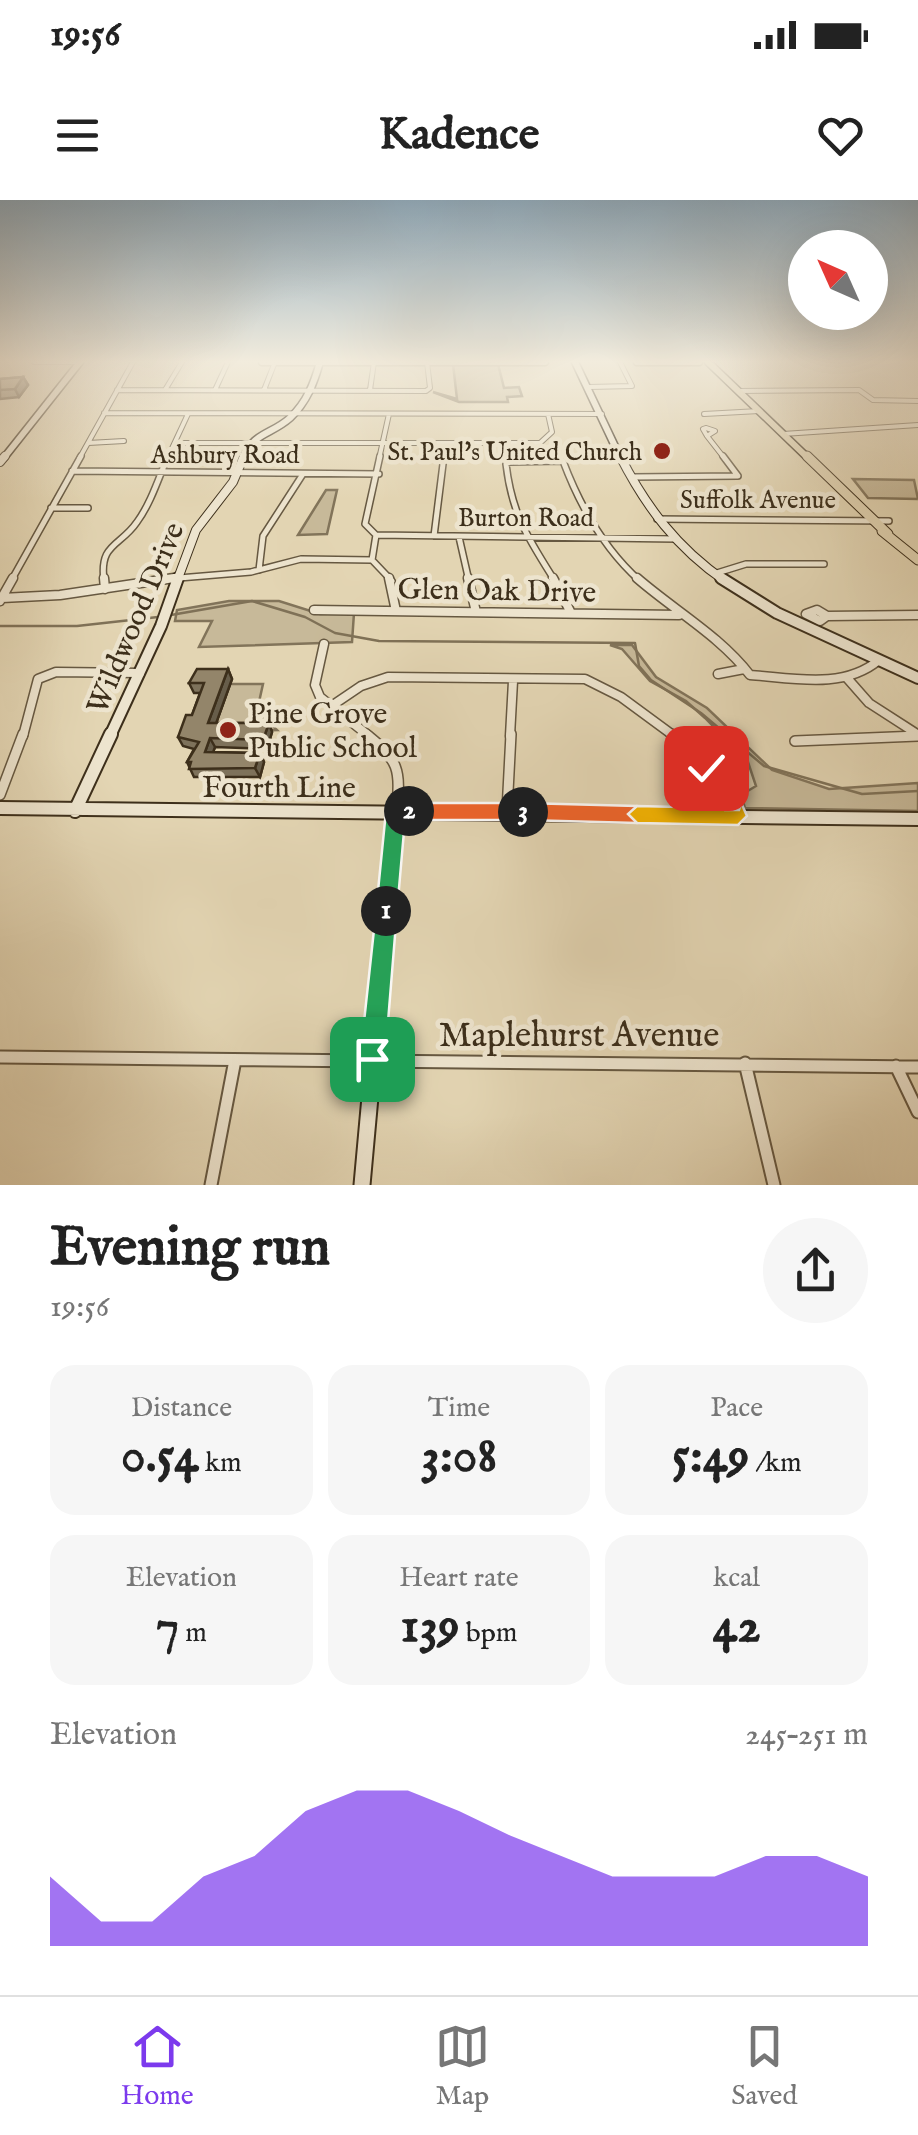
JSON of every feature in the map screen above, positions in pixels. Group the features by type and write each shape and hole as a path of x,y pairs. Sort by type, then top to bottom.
{"main road":[{"path":"759,410 868,518 918,560"}],"street":[{"path":"0,462 44,408"},
{"path":"1,599 107,408"},
{"path":"249,443 294,414 297,408"},
{"path":"599,408 657,519 676,539 717,573 794,621 918,678"},
{"path":"702,414 759,410"},
{"path":"104,414 602,414"},
{"path":"105,589 102,564 108,548 137,524 178,443 188,414"},
{"path":"372,560 376,535 365,524 379,474 389,414"},
{"path":"178,443 540,443 552,432 548,414"},
{"path":"783,434 918,425"},
{"path":"633,477 738,476 707,436"},
{"path":"88,443 124,441"},
{"name":"Wildwood Drive","path":"75,811 140,673 196,530 235,473 249,443"},
{"path":"540,443 543,461"},
{"path":"434,536 446,444"},
{"path":"571,613 560,584 526,537 510,502 506,464 563,461 568,465 576,498 599,538 619,562 679,615 729,648 750,675 847,678 866,674 879,660"},
{"name":"Ashbury Road","path":"72,470 379,474"},
{"path":"259,570 258,556 264,536 303,474"},
{"path":"52,508 88,508"},
{"name":"Suffolk Avenue","path":"657,519 868,518"},
{"name":"Burton Road","path":"376,535 676,539"},
{"path":"459,537 476,612"},
{"path":"1,599 259,570 301,559 372,560 393,582 396,612"},
{"path":"717,573 746,564 824,564"},
{"name":"Glen Oak Drive","path":"314,610 679,615"},
{"path":"827,616 918,615"},
{"path":"324,644 315,685 320,697 389,752 401,777 362,1185"},
{"path":"718,674 744,669"},
{"path":"0,795 17,758 38,679 56,672 140,673"},
{"path":"330,707 361,686 388,677 585,680 603,686 650,719 706,768 726,790 738,816"},
{"path":"847,678 869,703 918,736"},
{"path":"507,811 513,681"},
{"path":"795,741 918,736"},
{"name":"Fourth Line","path":"0,808 507,811 918,819"},
{"name":"Maplehurst Avenue","path":"0,1056 918,1066"},
{"path":"211,1185 236,1060"},
{"path":"745,1063 774,1185"},
{"path":"896,1066 918,1112"}],"shaded area":[{"path":"853,479 914,480 918,499 868,498"},
{"path":"326,490 337,490 327,534 298,535"},
{"path":"229,601 279,601 320,614 354,613 352,642 199,647 212,621 175,621 177,610"},
{"path":"610,645 632,645 656,677 707,708 772,770 829,789 918,783 918,811 745,808 741,795 756,786 748,762 686,701 650,681 622,649"},
{"path":"230,684 263,684 257,711 277,730 213,732"}],"building":[{"path":"197,669 228,669 208,723 269,723 263,740 210,738 205,752 260,753 255,768 189,769 191,762 187,762 199,742 178,737 186,715 192,715 204,683 189,683"}],"waterway":[{"path":"171,615 252,601 305,617 335,633 379,641 635,643 639,666 651,680 701,713 764,766 862,794 918,791"},
{"path":"0,626 77,626 158,617"}],"place":[{"name":"St. Paul's United Church","path":"662,451"},
{"name":"Pine Grove Public School","path":"228,730"}],"route":[{"path":"372,1059 396,811 738,816 726,790 706,768"}]}
